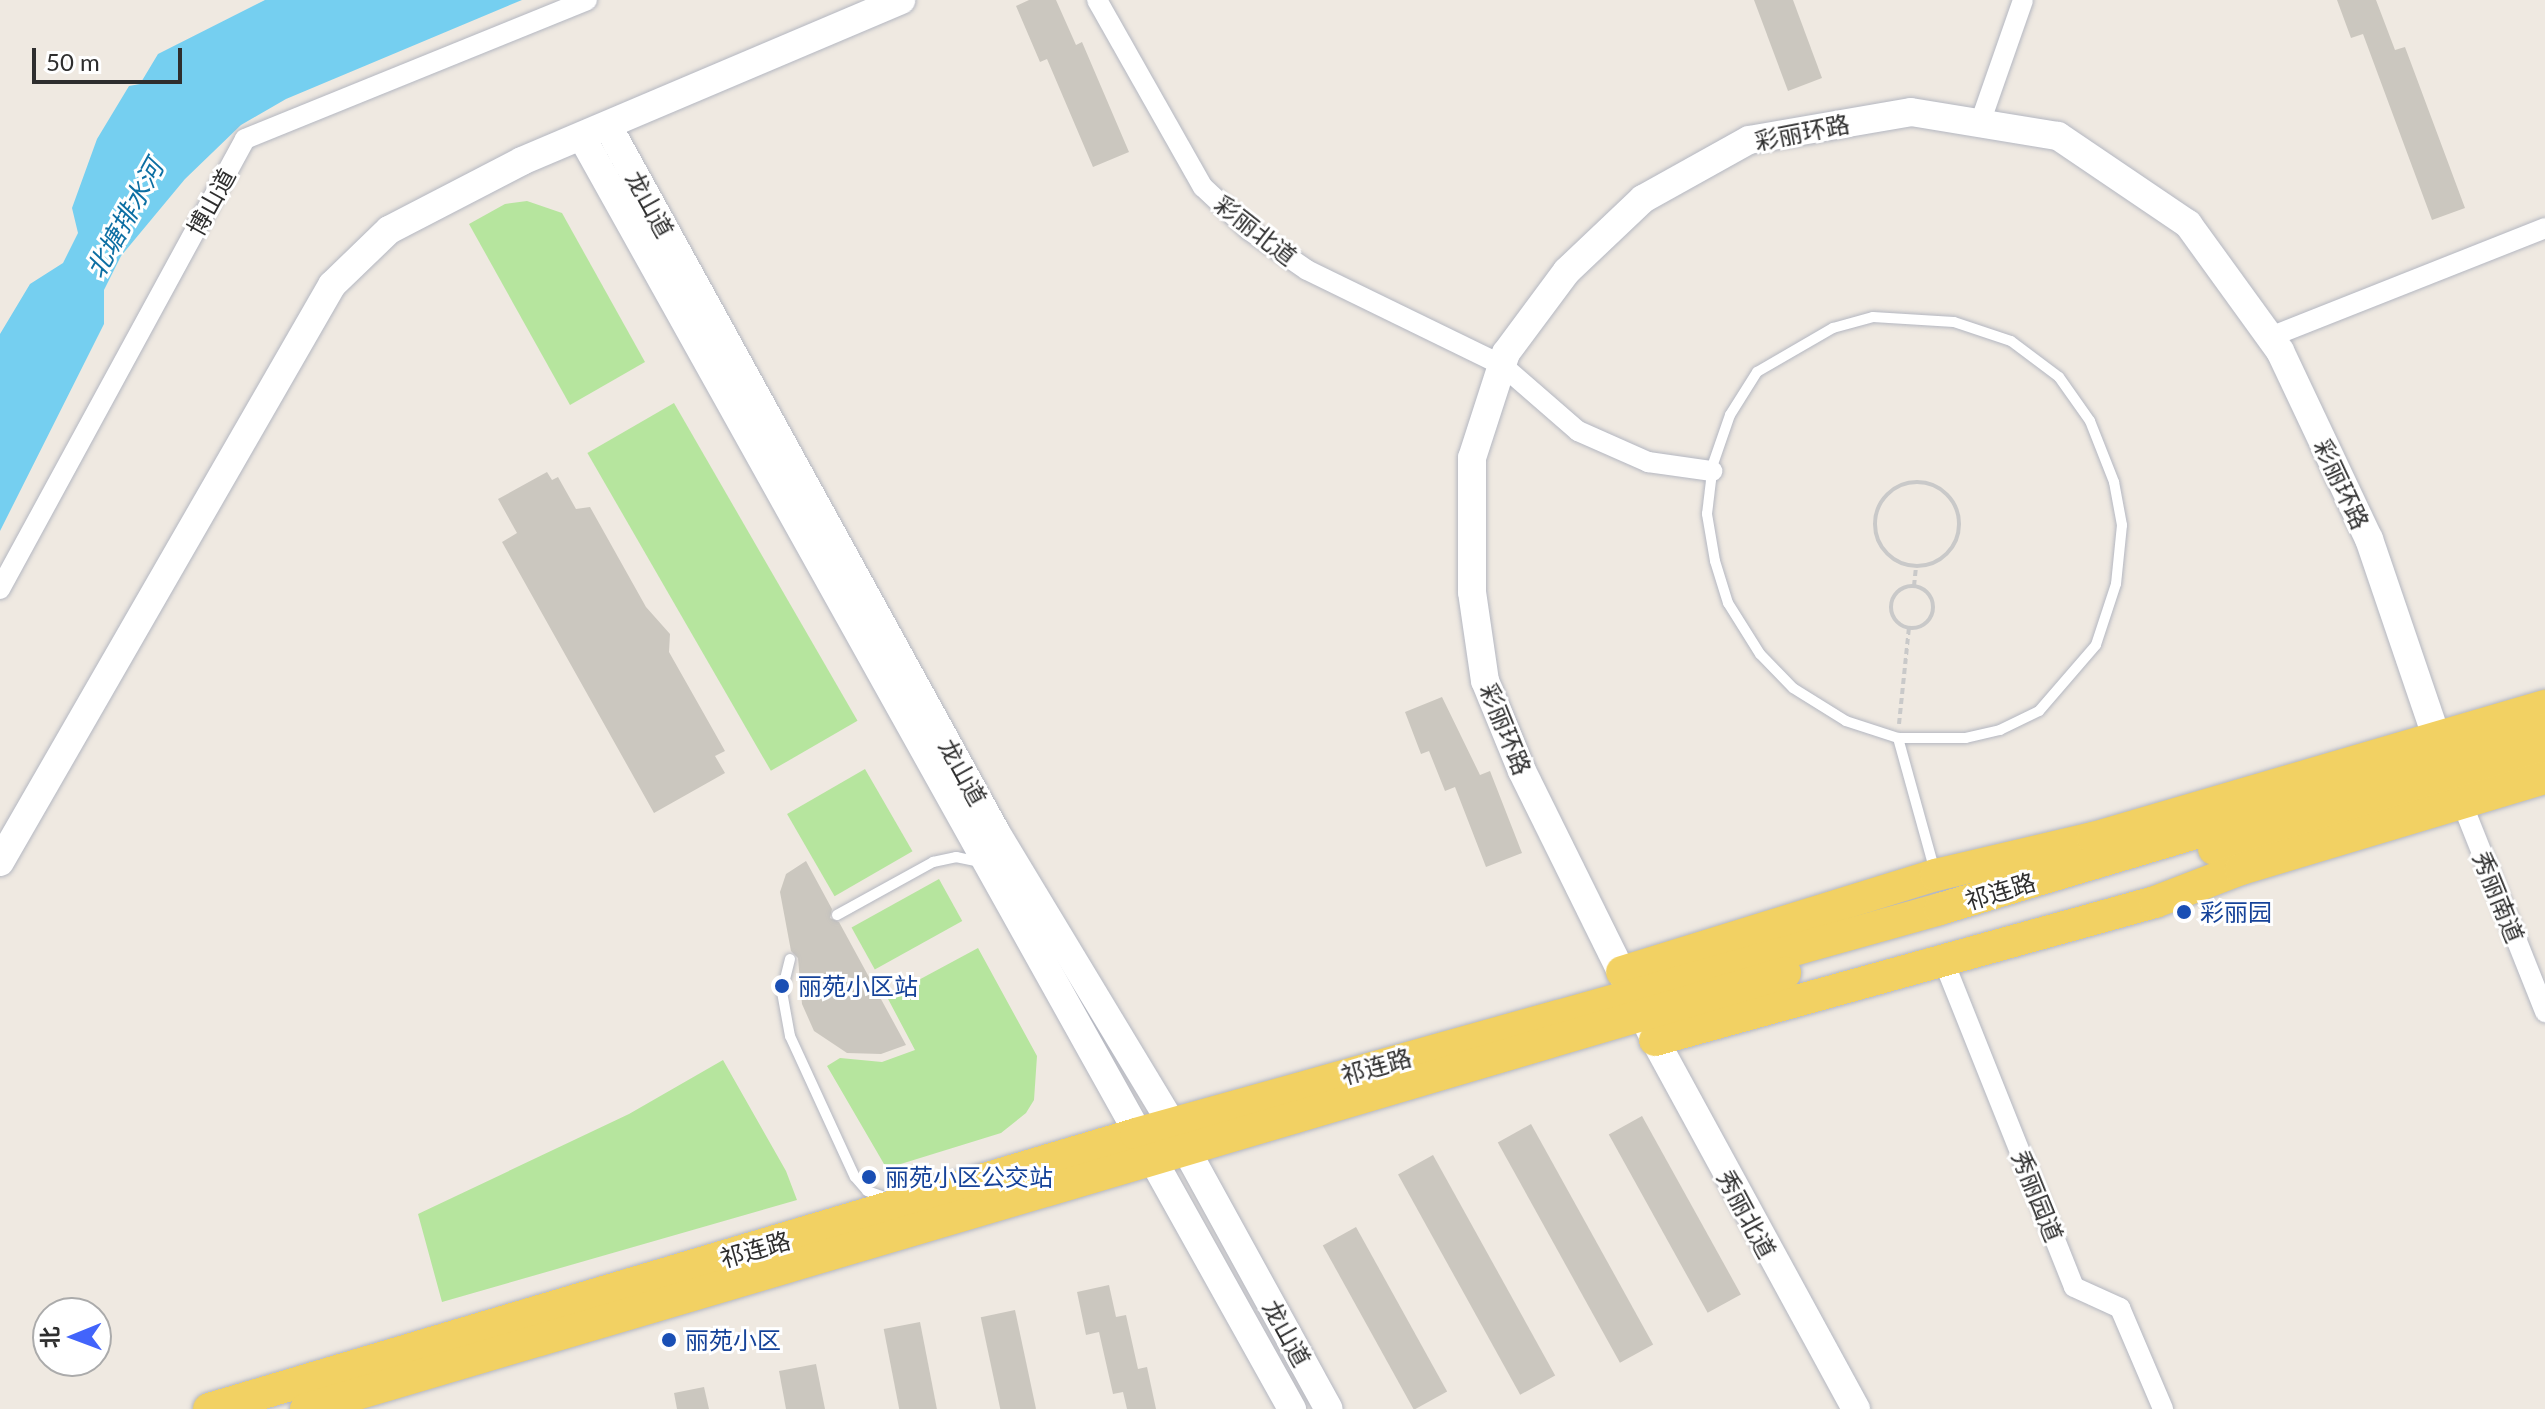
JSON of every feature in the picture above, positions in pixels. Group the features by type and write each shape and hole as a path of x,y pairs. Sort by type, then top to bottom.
{"main road":[{"path":"1638,1005 1942,957 2155,902 2241,869 2448,770 2545,706"},
{"name":"祁连路","path":"306,1409 1144,1148 2448,770 2545,729"},
{"name":"祁连路","path":"2448,770 2545,754"},
{"path":"1638,1005 1936,875 2093,838 2448,770 2545,778"},
{"name":"祁连路","path":"209,1409 248,1403 915,1203 1144,1148"}],"street":[{"name":"博山道","path":"0,589 245,139 587,0"},
{"path":"0,862 332,285 389,230 522,161 595,133 901,0"},
{"name":"彩丽北道","path":"1097,0 1203,187 1249,230 1307,270 1502,365 1578,431 1648,462 1712,471"},
{"path":"1980,123 2023,0"},
{"name":"彩丽环路","path":"1638,1005 1522,771 1485,681 1472,592 1472,458 1502,365 1567,271 1643,199 1749,140 1911,112 2058,136 2188,224 2270,337 2369,539 2448,770"},
{"name":"龙山道","path":"595,133 985,865 1292,1409"},
{"name":"龙山道","path":"595,133 997,834 1179,1138 1329,1409"},
{"path":"2270,337 2545,228"},
{"name":"秀丽南道","path":"2448,770 2544,1006"},
{"name":"秀丽园道","path":"1942,957 2074,1287 2120,1308 2163,1409"},
{"name":"秀丽北道","path":"1638,1005 1856,1409"}],"lane":[{"path":"1873,317 1954,322 2011,341 2059,377 2090,421 2114,482 2122,525 2116,584 2096,645 2039,711 2000,730 1966,738 1898,738 1846,721 1819,705 1793,688 1760,654 1728,603 1715,561 1707,514 1712,471 1730,415 1757,372 1833,328 1873,317"},
{"path":"1898,738 1936,875"},
{"path":"837,915 946,857 985,865"},
{"path":"790,959 782,992 790,1036 855,1177 873,1194 915,1203"}],"path":[{"path":"1915,482 1941,489 1957,510 1959,523 1951,549 1929,564 1916,566 1890,555 1876,531 1881,503 1890,492 1915,482"},
{"path":"1914,586 1916,566"},
{"path":"1914,586 1927,591 1933,610 1927,622 1909,628 1896,621 1892,601 1901,589 1914,586"},
{"path":"1898,738 1909,628"}],"green space":[{"path":"527,201 562,213 645,362 570,405 469,224 505,204"},
{"path":"674,403 858,721 771,771 587,453"},
{"path":"865,769 912,851 835,896 787,814"},
{"path":"939,879 962,921 875,969 852,927"},
{"path":"978,948 1037,1056 1034,1100 1026,1113 1001,1133 891,1167 884,1164 827,1066 840,1058 882,1062 915,1050 887,997"},
{"path":"723,1060 786,1171 797,1200 442,1302 418,1214 629,1114"}],"water":[{"name":"北塘排水河","path":"265,0 522,0 286,99 241,125 185,179 121,256 104,290 104,324 0,531 0,334 30,284 63,263 78,233 72,208 97,139 129,86 140,84 158,54"}],"building":[{"path":"1029,0 1056,0 1076,45 1082,42 1129,152 1093,167 1047,59 1040,62 1016,6"},
{"path":"1754,0 1793,0 1822,78 1788,91"},
{"path":"2337,0 2376,0 2395,50 2405,47 2465,208 2432,220 2363,34 2351,38"},
{"path":"547,472 552,480 558,477 576,509 590,507 646,607 670,634 669,652 725,751 715,756 725,773 654,813 502,542 517,533 498,499"},
{"path":"1442,697 1480,775 1490,771 1522,853 1486,867 1455,787 1445,791 1429,751 1421,754 1405,712"},
{"path":"806,861 832,909 830,918 839,922 906,1045 881,1054 847,1053 814,1031 802,1004 798,958 791,951 780,892 786,874"},
{"path":"1642,1116 1741,1294 1708,1313 1609,1134"},
{"path":"1531,1124 1653,1344 1620,1363 1498,1142"},
{"path":"1433,1155 1555,1375 1520,1395 1398,1174"},
{"path":"1356,1227 1447,1391 1413,1409 1323,1245"},
{"path":"1109,1285 1116,1317 1126,1315 1138,1369 1147,1367 1156,1409 1127,1409 1123,1392 1113,1394 1099,1332 1086,1335 1077,1292"},
{"path":"1015,1310 1036,1409 1000,1409 981,1317"},
{"path":"920,1322 937,1409 899,1409 884,1329"},
{"path":"816,1364 825,1409 786,1409 779,1371"},
{"path":"704,1387 709,1409 677,1409 674,1393"}],"place":[{"name":"彩丽园","path":"2184,912"},
{"name":"丽苑小区站","path":"782,986"},
{"name":"丽苑小区公交站","path":"869,1177"},
{"name":"丽苑小区","path":"669,1340"}]}
